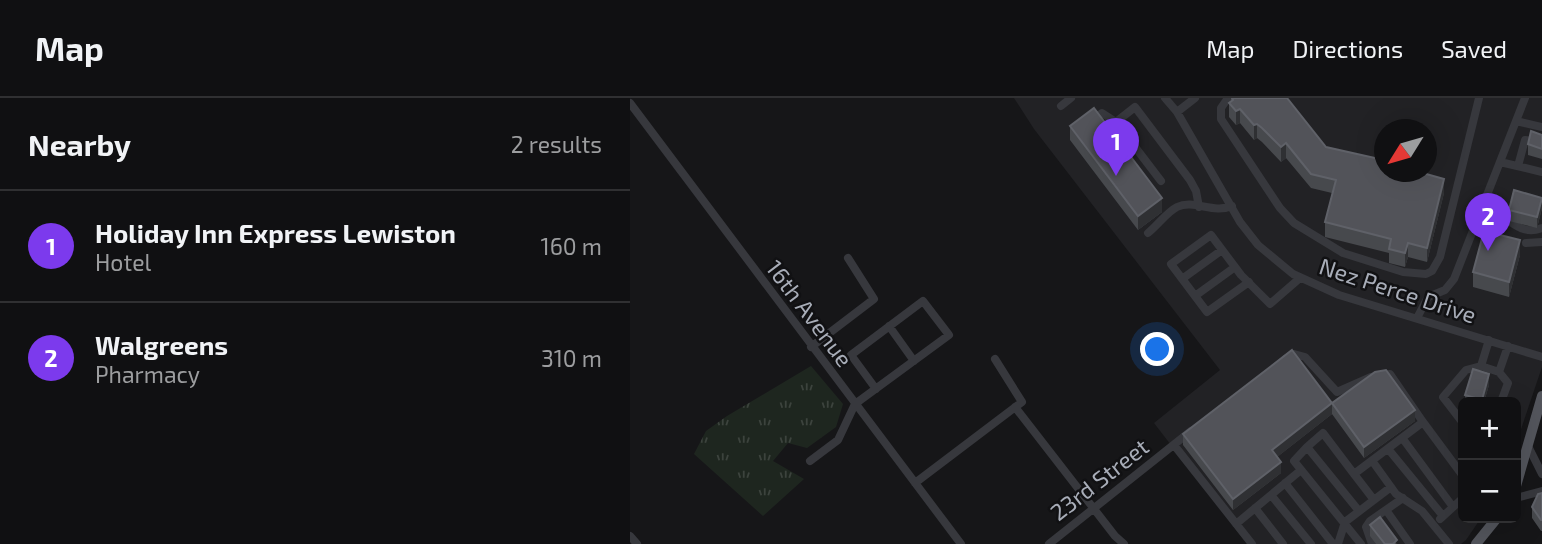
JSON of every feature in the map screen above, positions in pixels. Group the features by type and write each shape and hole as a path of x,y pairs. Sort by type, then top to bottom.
{"main road":[{"path":"1521,469 1542,396"},
{"path":"1476,544 1493,523"}],"street":[{"path":"1061,107 1071,98"},
{"name":"Nez Perce Drive","path":"1165,98 1177,112 1258,245 1300,278 1339,295 1542,357"},
{"path":"1177,112 1195,98"},
{"path":"1228,98 1221,108 1221,119 1280,208 1294,223 1343,253 1403,272 1426,274 1432,271 1443,249 1479,98"},
{"path":"1418,318 1428,298 1445,290 1454,279 1525,98"},
{"name":"16th Avenue","path":"630,103 811,348 961,544"},
{"path":"1116,121 1135,107 1189,180 1196,191 1199,207"},
{"path":"1084,127 1102,113 1116,121 1161,181"},
{"path":"1516,121 1542,127"},
{"path":"1518,166 1525,140 1542,142"},
{"path":"1500,162 1542,172"},
{"path":"1446,181 1458,185"},
{"path":"1483,205 1513,225 1533,231 1542,228"},
{"path":"1149,233 1177,207 1221,211 1232,206"},
{"path":"1248,282 1207,312 1171,264 1211,235 1235,267 1270,304 1300,278"},
{"path":"1525,243 1542,242"},
{"path":"1182,279 1222,250"},
{"path":"811,348 874,299 848,258"},
{"path":"1195,296 1235,267"},
{"path":"810,461 838,440 855,404 876,389 949,335 923,300 851,355 876,389"},
{"path":"889,326 914,361"},
{"path":"1481,366 1489,340"},
{"path":"1499,372 1508,346"},
{"path":"1276,366 1294,354 1305,357 1337,392 1371,377 1390,374 1458,468"},
{"path":"995,359 1018,404 1093,509 1124,544"},
{"path":"1458,416 1443,397 1466,370 1481,366 1499,372 1508,383 1503,397"},
{"path":"915,483 1018,404"},
{"path":"1354,474 1423,422"},
{"name":"23rd Street","path":"1048,544 1195,428"},
{"path":"1361,544 1294,461 1323,433 1374,500"},
{"path":"1403,439 1453,507"},
{"path":"1174,444 1252,544"},
{"path":"1528,446 1542,474"},
{"path":"1307,447 1359,511"},
{"path":"1389,450 1443,516"},
{"path":"1373,462 1391,487 1422,511 1449,544"},
{"path":"1236,524 1301,470"},
{"path":"1285,483 1336,544 1345,522 1391,487"},
{"path":"1521,497 1542,491"},
{"path":"1271,495 1311,544"},
{"path":"1372,544 1366,527 1370,521 1403,498"},
{"path":"1434,525 1458,502"},
{"path":"1255,508 1283,544"},
{"path":"1386,510 1410,544"},
{"path":"630,536 637,544"}],"shaded area":[{"path":"1014,98 1542,98 1542,367 1521,429 1521,397 1458,397 1458,523 1478,523 1466,540 1461,544 1247,544 1154,423 1220,370 1034,129"}],"green space":[{"path":"811,366 843,404 836,427 807,448 788,443 773,461 804,479 763,516 694,454 706,431"}],"building":[{"path":"1232,98 1287,98 1326,147 1374,158 1374,182 1437,182 1437,177 1444,179 1427,248 1408,243 1405,253 1389,249 1391,239 1325,222 1336,180 1311,174 1286,143 1281,147 1262,128 1254,125 1240,109 1236,111 1229,103"},
{"path":"1094,108 1162,198 1138,216 1070,126"},
{"path":"1531,131 1542,135 1542,149 1528,144"},
{"path":"1514,190 1542,198 1537,217 1509,210"},
{"path":"1484,231 1520,240 1509,282 1473,272"},
{"path":"1292,350 1332,403 1272,450 1281,462 1233,499 1183,434"},
{"path":"1473,369 1489,374 1483,397 1465,395"},
{"path":"1386,370 1415,410 1364,447 1332,403 1375,372"},
{"path":"1542,493 1541,520 1532,507 1538,494"},
{"path":"1380,517 1397,540 1393,544 1385,544 1370,525"}],"place":[{"name":"Holiday Inn Express Lewiston","path":"1116,176"},
{"name":"Walgreens","path":"1488,251"}]}
